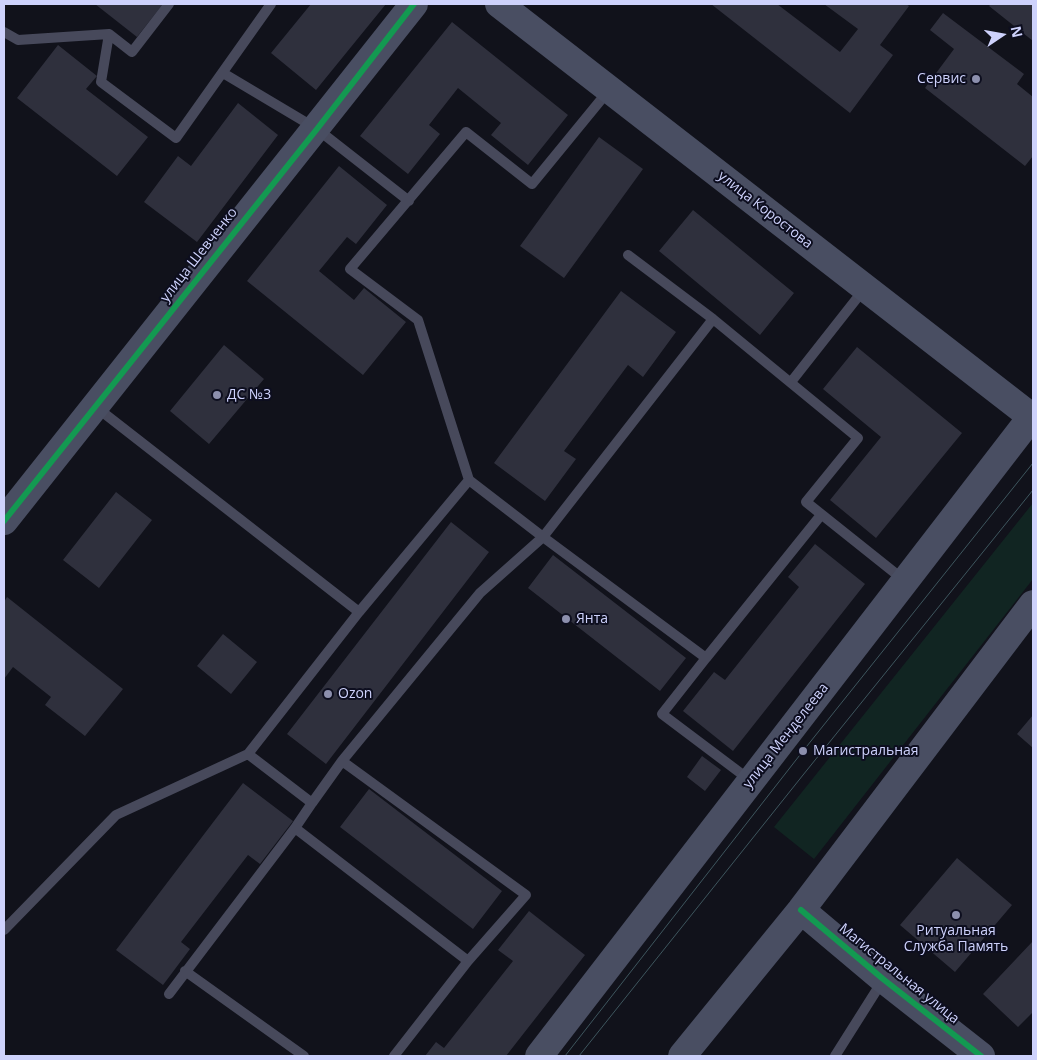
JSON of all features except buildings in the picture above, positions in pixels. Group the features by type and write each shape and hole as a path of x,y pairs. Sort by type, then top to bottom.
{"main road":[{"name":"улица Шевченко","path":"6,513 414,4"},
{"name":"улица Коростова","path":"499,4 1033,416"},
{"name":"улица Менделеева","path":"539,1056 1033,416"},
{"path":"682,1056 801,910 1033,604"},
{"name":"Магистральная улица","path":"801,910 883,979 981,1056"}],"lane":[{"path":"4,32 18,40 109,34 132,52 169,4"},
{"path":"109,34 101,82 176,138 271,4"},
{"path":"223,73 317,129 408,201"},
{"path":"609,89 532,184 466,132 350,269 418,320 469,480 706,658"},
{"path":"628,255 714,319 858,438 806,502 906,581"},
{"path":"791,382 866,288"},
{"path":"168,994 295,828 342,762 480,592 543,537 714,319"},
{"path":"95,406 358,612"},
{"path":"4,930 116,815 248,754 358,612 469,480"},
{"path":"751,782 662,714 821,514"},
{"path":"248,754 312,802"},
{"path":"342,762 526,895 468,961 394,1056"},
{"path":"295,828 468,961"},
{"path":"185,971 304,1056"},
{"path":"835,1056 883,979"}],"green space":[{"path":"1033,503 1033,579 814,859 774,827"}],"tram line":[{"path":"565,1056 803,751 1033,463"},
{"path":"579,1056 1033,490"}],"cycle path":[{"path":"4,521 317,129 414,4"},
{"path":"801,910 883,979 981,1056"}],"place":[{"name":"Сервис","path":"976,79"},
{"name":"ДС №3","path":"217,395"},
{"name":"Янта","path":"566,619"},
{"name":"Ozon","path":"328,694"},
{"name":"Магистральная","path":"803,751"},
{"name":"Ритуальная Служба Память","path":"956,915"}]}
